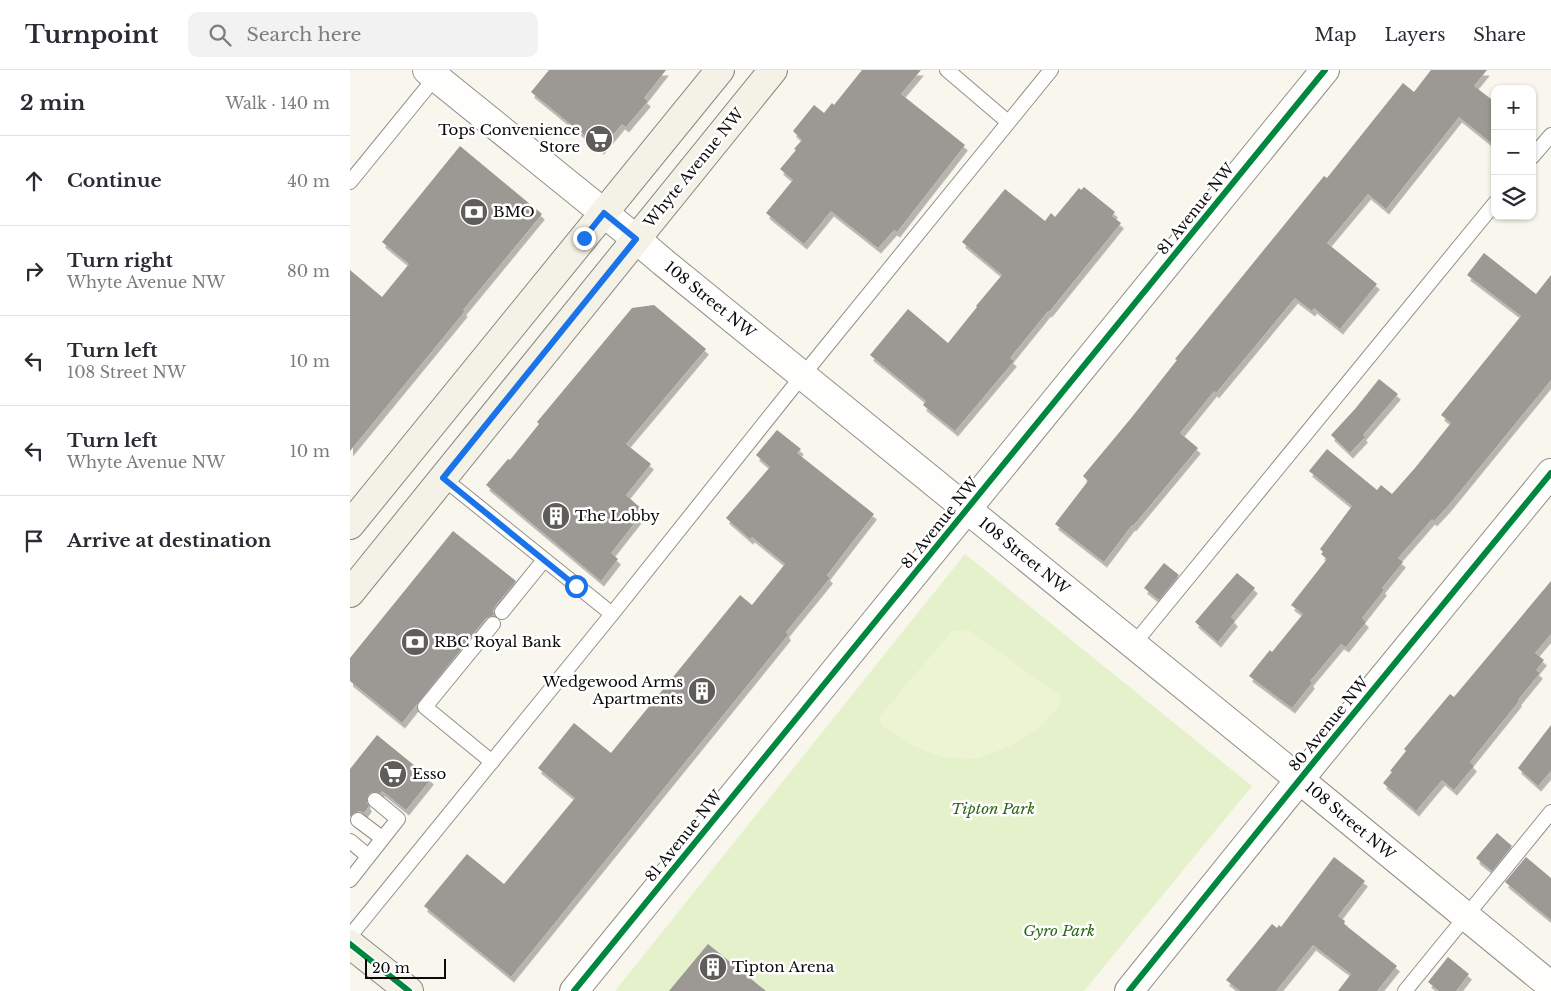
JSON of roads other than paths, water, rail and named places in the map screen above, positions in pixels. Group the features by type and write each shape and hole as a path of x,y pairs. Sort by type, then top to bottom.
{"main road":[{"path":"350,525 720,70"},
{"name":"Whyte Avenue NW","path":"350,593 774,70"},
{"path":"350,944 408,991"}],"street":[{"name":"81 Avenue NW","path":"574,991 1326,70"},
{"name":"108 Street NW","path":"435,72 604,213 1551,986"},
{"name":"80 Avenue NW","path":"1129,991 1551,474"}],"lane":[{"path":"947,70 1008,122"},
{"path":"350,936 612,614 802,375 1051,70"},
{"path":"350,182 435,72"},
{"path":"1536,152 1551,134"},
{"path":"1133,645 1491,208"},
{"path":"443,478 612,614"},
{"path":"502,612 544,560"},
{"path":"492,762 425,707 493,624"},
{"path":"350,880 398,819 374,800"},
{"path":"1405,991 1551,812"},
{"path":"358,820 382,838"},
{"path":"350,842 368,856"}],"place":[{"name":"Tops Convenience Store","path":"599,139"},
{"name":"BMO","path":"474,212"},
{"name":"The Lobby","path":"556,516"},
{"name":"RBC Royal Bank","path":"415,642"},
{"name":"Wedgewood Arms Apartments","path":"702,691"},
{"name":"Esso","path":"393,774"},
{"name":"Tipton Arena","path":"713,967"}],"park label":[{"name":"Tipton Park","path":"993,809"},
{"name":"Gyro Park","path":"1059,931"}]}
